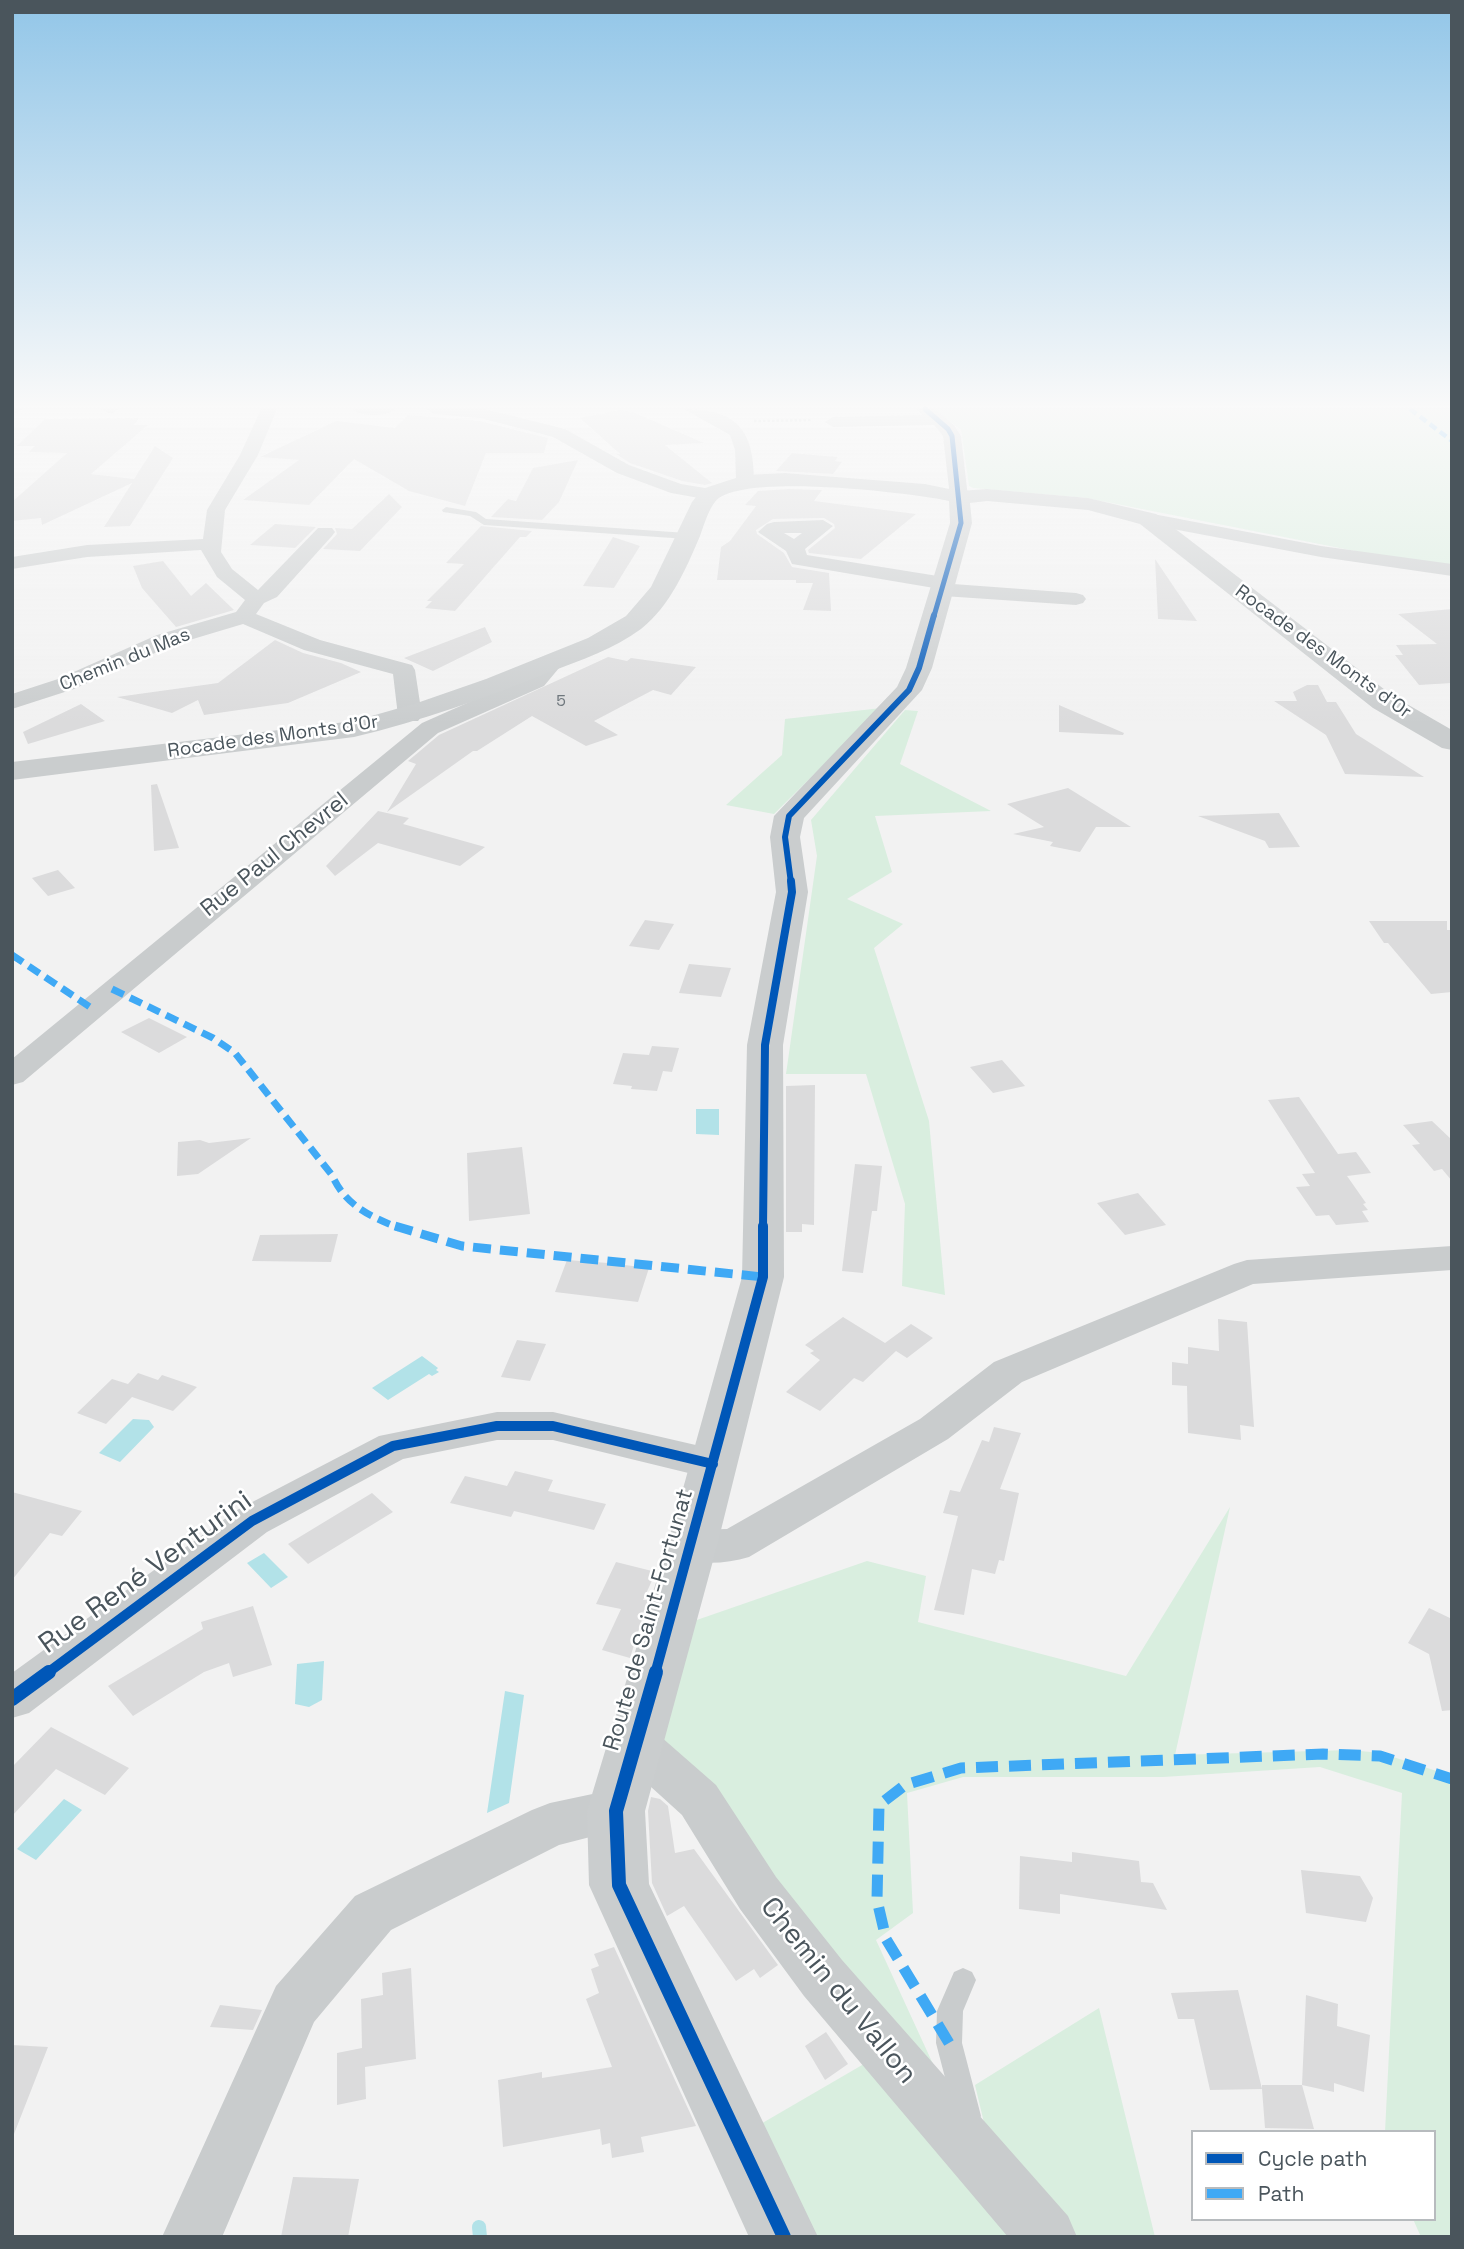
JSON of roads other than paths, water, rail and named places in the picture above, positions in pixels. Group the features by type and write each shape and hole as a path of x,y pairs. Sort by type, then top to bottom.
{"street":[{"path":"216,514 211,552 250,608 312,645 404,670 410,716"},
{"name":"Rocade des Monts d'Or","path":"12,771 354,729 454,702 597,644 646,611 661,590 697,514"},
{"name":"Route de Saint-Fortunat","path":"784,2237 619,1885 616,1811 692,1545 763,1278 765,1045 792,892 785,837 789,816 909,690 919,668 945,581 961,523 960,514"},
{"name":"Rocade des Monts d'Or","path":"1128,514 1148,519 1383,702 1452,742"},
{"path":"1148,519 1174,521 1376,561 1452,570"},
{"path":"250,608 270,593 325,532"},
{"path":"12,563 87,551 212,544"},
{"path":"795,548 799,560 1076,599"},
{"name":"Chemin du Mas","path":"12,702 66,684 165,640 250,608"},
{"name":"Rue Paul Chevrel","path":"12,1075 430,728 537,681 553,662"},
{"path":"692,1545 734,1545 934,1429 1008,1372 1247,1272 1452,1258"},
{"name":"Rue René Venturini","path":"12,1699 252,1521 393,1446 497,1426 554,1426 713,1464"},
{"name":"Chemin du Vallon","path":"635,1743 699,1800 758,1893 823,1978 1047,2237"},
{"path":"192,2237 295,2004 373,1913 550,1825 616,1811"}],"lane":[{"path":"473,514 484,522 687,536"},
{"path":"964,1980 950,2011 949,2043 978,2157"}],"water":[{"path":"696,1109 719,1109 719,1135 696,1134"},
{"path":"422,1356 438,1368 436,1370 439,1372 432,1376 429,1374 388,1400 372,1388"},
{"path":"133,1419 149,1420 154,1427 120,1462 99,1453"},
{"path":"264,1553 288,1577 271,1588 247,1563"},
{"path":"324,1661 322,1700 309,1707 295,1704 297,1664"},
{"path":"505,1691 524,1695 509,1803 487,1813"},
{"path":"64,1799 82,1810 36,1860 17,1849"}],"waterway":[{"path":"479,2227 480,2237"}]}
